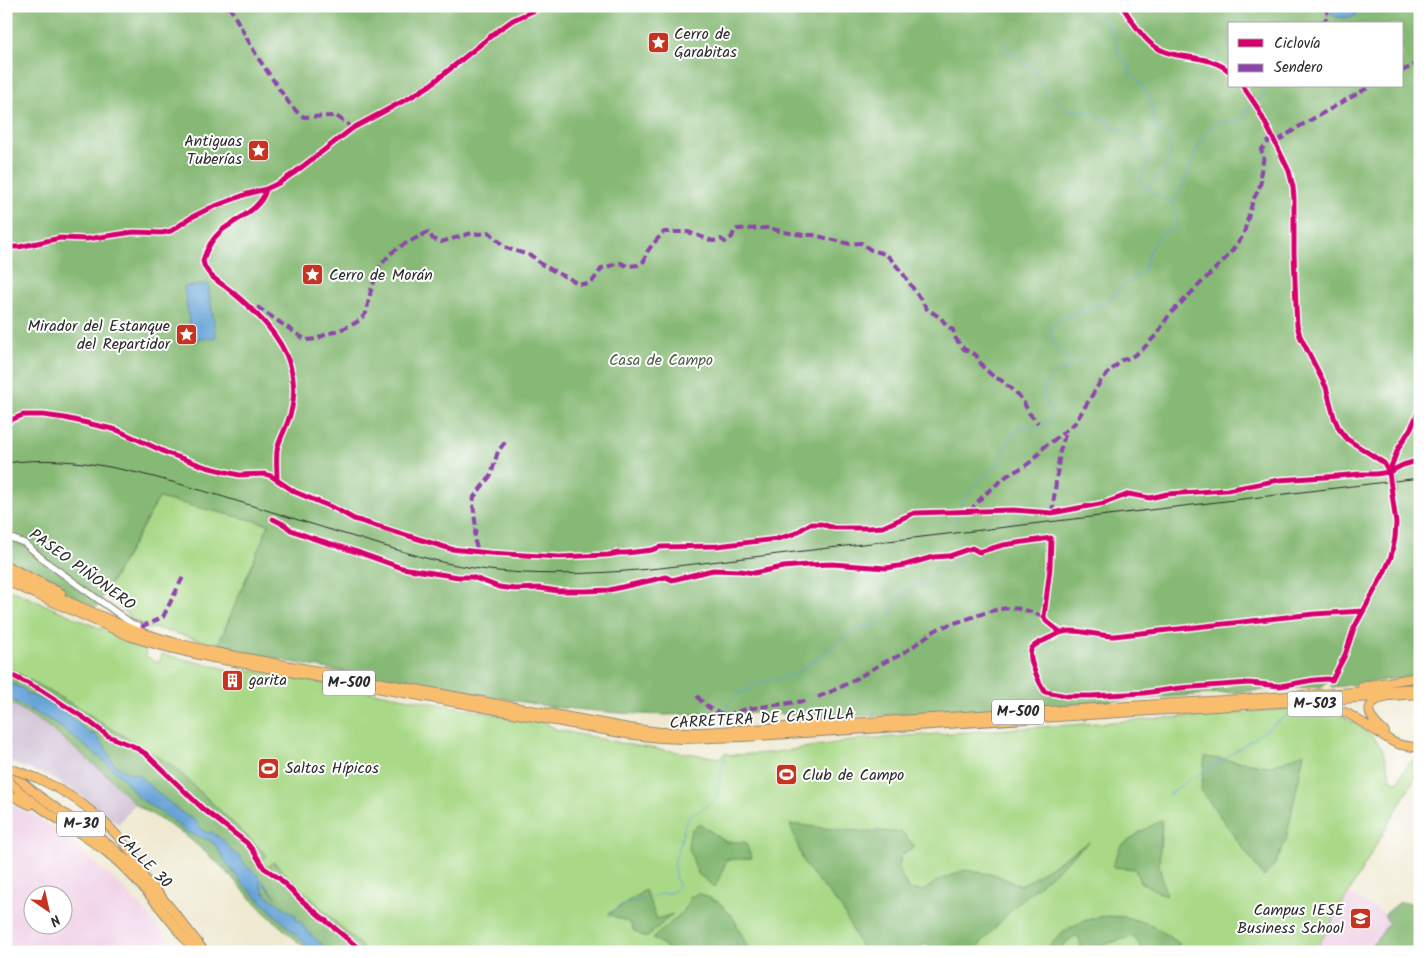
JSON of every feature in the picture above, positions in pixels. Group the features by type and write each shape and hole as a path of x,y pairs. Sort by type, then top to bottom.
{"highway":[{"path":"6,565 108,620"},
{"name":"CARRETERA DE CASTILLA","path":"6,574 108,620 140,632 215,652 629,728 703,736"},
{"name":"CARRETERA DE CASTILLA","path":"6,581 129,636 166,648 626,734 660,738 1420,695"},
{"name":"M-500","path":"1294,695 1420,678"},
{"name":"CARRETERA DE CASTILLA","path":"742,734 1294,695 1420,688"},
{"name":"M-500","path":"1420,695 1385,698 1376,701 1370,710 1370,716 1380,728 1402,741 1420,744"},
{"name":"M-503","path":"1252,704 1330,706 1347,713 1393,742 1420,748"},
{"path":"6,766 70,794 84,805 120,838 143,868 153,886"},
{"name":"CALLE 30","path":"6,766 32,790 108,844 136,868 153,886 205,952"},
{"name":"CALLE 30","path":"6,778 25,796 106,852 133,877 195,952"},
{"path":"6,793 22,800 68,830 83,836"}],"street":[{"path":"6,247 60,238 87,239 134,232 170,231 192,216 210,208 266,189 294,173 353,128 429,86 513,20 544,6"},
{"path":"1251,97 1257,106"},
{"path":"1389,473 1392,492"},
{"name":"PASEO PIÑONERO","path":"6,536 24,543 49,564 130,622 140,627"}],"shaded area":[{"path":"6,701 46,725 109,777 135,804 118,824 73,790 48,776 17,765 6,758"},
{"path":"6,802 32,814 64,836 94,862 146,912 179,952 6,952"},
{"name":"Campus IESE Business School","path":"1348,893 1385,914 1390,923 1373,945 1375,952 1323,952 1318,945"}],"green space":[{"name":"Casa de Campo","path":"6,6 1420,6 1420,675 1331,687 1332,683 1328,682 1321,687 937,714 855,716 744,713 664,715 552,707 381,679 217,648 269,524 159,498 96,608 6,562"},
{"path":"159,498 269,524 218,645 156,628 148,629 132,619 106,592"},
{"name":"Club de Campo","path":"6,588 145,648 146,656 154,661 159,662 162,654 226,669 229,673 240,675 243,671 248,670 545,723 558,730 636,746 720,758 725,753 731,755 769,753 864,739 1230,714 1304,707 1329,711 1343,716 1374,738 1382,749 1392,781 1398,782 1409,764 1420,756 1420,769 1319,944 1323,952 367,952 274,862 268,868 261,861 267,855 173,766 86,712 6,667"},
{"path":"6,667 86,712 173,766 267,856 261,861 267,868 273,862 367,952 309,952 263,911 220,865 184,834 135,804 109,777 46,725 6,701"},
{"path":"1304,753 1286,840 1275,864 1264,877 1201,790 1205,757 1271,766"},
{"path":"1162,820 1159,865 1166,896 1140,882 1135,869 1112,867 1120,847 1140,832"},
{"path":"700,824 726,842 745,842 752,858 727,860 715,887 698,874 688,845 691,830"},
{"path":"790,824 842,830 902,832 915,847 902,854 898,868 908,889 923,891 937,881 965,870 996,875 1021,886 1089,842 1013,908 973,952 944,952 926,943 913,952 863,952 842,909 804,864"},
{"path":"645,890 657,919 673,914 646,938 634,931 630,923 608,914"},
{"path":"699,893 720,903 734,919 750,952 673,952 653,938 684,911 690,897"},
{"path":"1400,902 1420,904 1420,952 1375,952 1373,945 1389,923 1384,915"},
{"path":"1106,916 1126,917 1152,925 1180,944 1172,952 1142,952 1134,936 1088,949 1086,952 1077,952 1081,945 1078,936 1069,940 1057,952 1045,952 1058,937 1071,927 1087,920"}],"water":[{"path":"1330,6 1346,6 1346,9 1350,10 1354,6 1356,8 1355,16 1343,18 1334,16 1331,14"},
{"path":"208,284 216,337 192,340 184,287"},
{"path":"6,681 24,689 27,694 49,702 69,715 90,734 94,733 117,766 127,772 137,774 167,801 196,821 203,831 212,832 224,841 232,852 241,857 246,866 257,874 277,898 259,882 265,894 296,916 297,921 300,921 307,931 330,952 314,952 243,884 216,846 209,840 186,832 138,797 124,779 55,723 6,697"}],"waterway":[{"path":"1093,6 1111,29 1120,57 1128,64 1131,76 1135,77 1147,93 1155,127 1170,139 1171,148 1167,165 1163,173 1152,182 1148,190"},
{"path":"1356,15 1381,7 1396,8 1398,6"},
{"path":"1335,22 1336,16"},
{"path":"1001,41 1036,72 1046,91 1064,107 1069,110 1089,112 1108,121 1114,129 1119,128 1142,143 1148,151 1149,157 1148,164 1140,181 1143,187 1151,191"},
{"path":"1257,102 1264,94 1265,88"},
{"path":"957,523 961,504 981,479 995,469 1015,432 1020,428 1037,428 1051,419 1053,411 1045,402 1043,387 1053,374 1069,369 1071,364 1070,360 1053,343 1050,328 1061,319 1096,305 1107,304 1115,293 1144,270 1149,251 1160,235 1177,227 1174,202 1189,171 1198,145 1215,123 1233,122 1244,118 1248,108 1254,104"},
{"path":"1154,193 1173,204"},
{"path":"726,710 738,692 748,691 754,685 771,679 776,680 797,673 841,640 862,628 882,622 890,615 897,598 927,580 936,570 960,560 963,556 959,544"},
{"path":"1168,795 1292,712"},
{"path":"610,917 627,903 670,893 677,888 678,883 675,877 674,866 685,823 691,814 710,804 716,798 725,758"}],"railway":[{"path":"6,463 59,461 111,467 188,487 446,563 499,571 553,574 660,568 1420,478"}],"marked path":[{"path":"229,6 258,58 289,103 299,114 304,117 336,116 353,128"},
{"path":"1324,22 1328,16 1326,6"},
{"path":"1404,70 1420,62"},
{"path":"971,512 985,494 1008,475 1033,460 1045,446 1075,423 1102,379 1122,360 1130,358 1142,350 1157,334 1169,315 1229,255 1243,236 1253,200 1261,181 1260,176 1264,156 1261,150 1269,141 1279,140 1367,88"},
{"path":"257,307 306,340 317,339 350,326 360,320 366,313 371,290 380,266 399,247 428,232 433,239 441,242 472,233 489,232 509,249 532,256 550,269 580,284 587,284 592,282 602,268 621,263 627,266 638,265 644,261 647,252 664,232 688,232 713,241 721,239 725,242 732,237 737,229 770,228 783,232 813,235 850,244 861,243 871,250 885,254 904,275 927,309 941,318 953,330 956,339 964,349 976,355 983,367 1020,397 1029,413 1038,423"},
{"path":"1052,513 1060,451 1066,432"},
{"path":"477,548 474,539 476,528 474,497 491,475 498,451 507,440"},
{"path":"141,627 163,617 183,577"},
{"path":"818,697 842,687 900,655 933,632 948,625 990,611 1007,608 1024,610 1041,616 1046,621"},
{"path":"697,696 714,711 726,715 746,709 805,701"}],"cycle path":[{"path":"6,247 19,247 60,238 87,239 134,232 162,233 171,231 210,208 266,189 294,173 353,128 429,86 513,20 544,6"},
{"path":"1122,6 1142,35 1157,48 1175,55 1213,62 1228,70"},
{"path":"1244,88 1257,107 1274,140 1289,171 1293,187 1296,307 1300,336 1326,387 1339,429 1347,439 1384,463 1389,472 1396,523 1391,557 1384,573 1354,628 1345,655 1332,680 1314,680 1280,686 1249,683 1180,688 1144,693 1067,696 1045,692 1032,664 1031,652 1034,646 1065,632 1077,631 1114,636 1314,614 1363,611"},
{"path":"266,189 264,196 254,208 218,234 210,245 203,261 210,275 240,298 266,324 280,343 290,365 293,379 293,400 287,424 277,450 277,480"},
{"path":"1389,472 1398,449 1420,408"},
{"path":"6,422 23,415 43,415 117,430 167,453 206,467 239,475 265,474 271,476 295,492 336,509 354,519 451,549 559,557 608,555 652,550 660,547 717,546 777,539 794,534 810,524 821,524 834,528 883,527 914,513 1013,510 1052,513 1105,503 1129,494 1150,498 1167,494 1227,490 1279,480 1376,474 1389,472 1420,460"},
{"path":"273,519 291,530 312,538 402,568 458,577 472,577 499,587 515,589 539,588 558,591 609,590 666,577 672,580 713,570 754,573 783,567 832,564 886,568 933,557 949,556 972,548 979,552 1003,545 1051,538 1050,568 1044,617 1046,621 1060,632"},
{"path":"6,669 11,675 41,690 108,736 133,746 146,754 203,809 247,843 264,868 279,878 300,899 363,952"}],"place":[{"name":"Cerro de Garabitas","path":"658,43"},
{"name":"Antiguas Tuberías","path":"258,150"},
{"name":"Cerro de Morán","path":"313,275"},
{"name":"Mirador del Estanque del Repartidor","path":"186,335"},
{"name":"garita","path":"233,680"},
{"name":"Saltos Hípicos","path":"269,768"},
{"name":"Club de Campo","path":"786,775"},
{"name":"Campus IESE Business School","path":"1360,919"}]}
